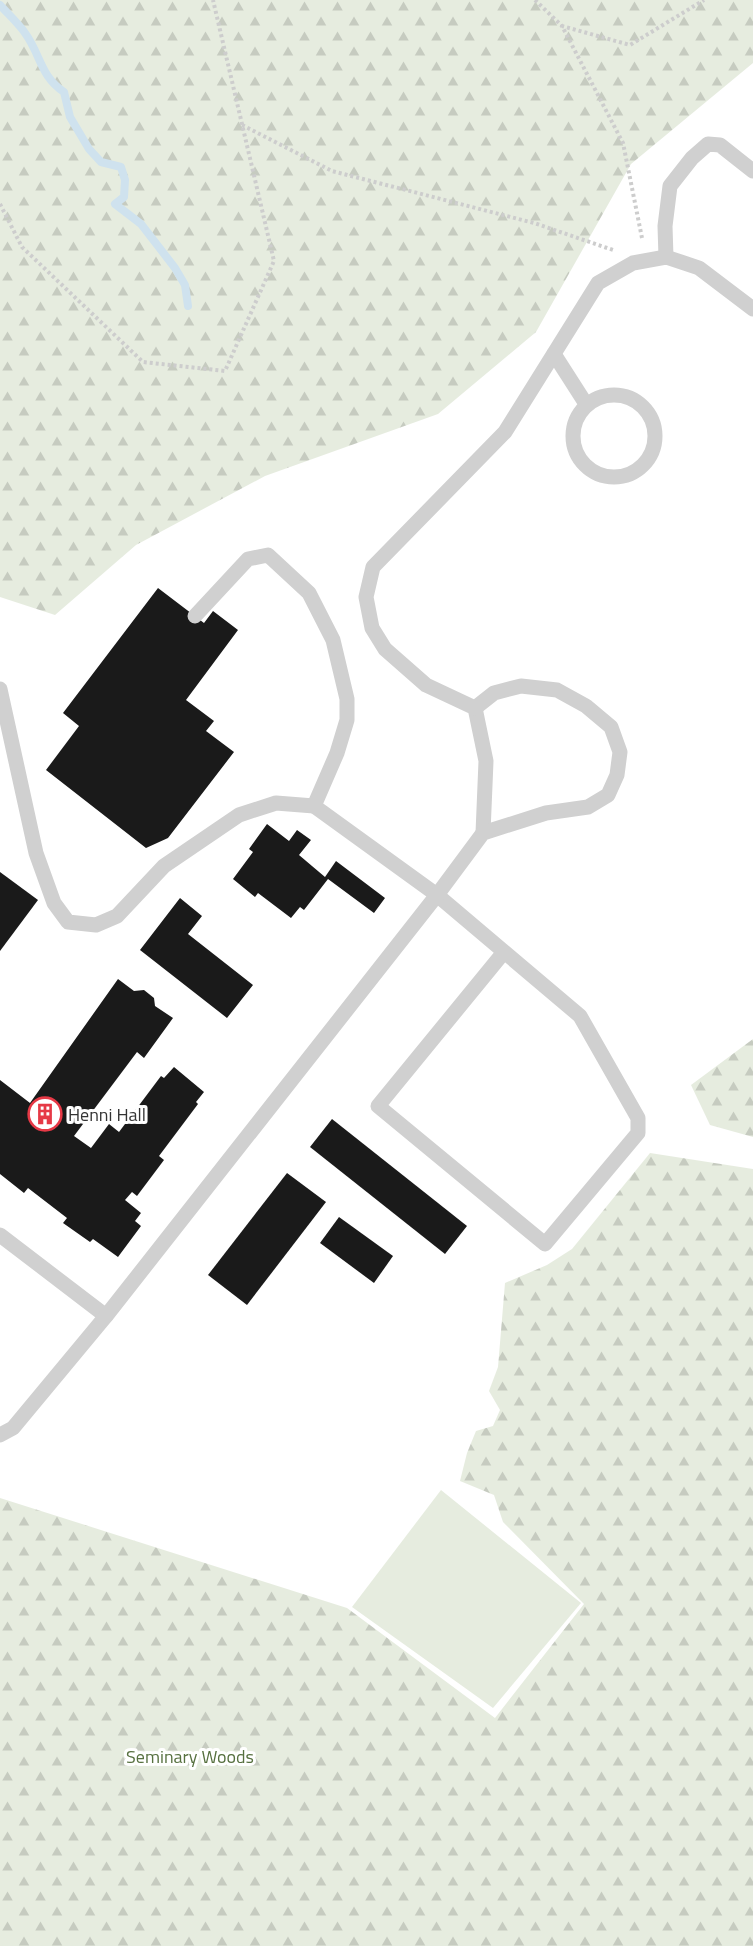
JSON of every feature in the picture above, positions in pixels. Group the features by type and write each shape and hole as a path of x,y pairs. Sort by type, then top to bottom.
{"lane":[{"path":"666,257 665,226 670,186 692,158 708,144 720,145 753,171"},
{"path":"475,708 426,685 385,649 372,628 366,597 373,567 505,432 598,283 633,264 666,257 699,268 753,309"},
{"path":"554,354 586,404"},
{"path":"613,394 626,396 647,410 656,435 648,460 639,469 627,475 614,477 600,475 588,468 578,457 573,444 573,429 577,416 586,404 599,397 613,394"},
{"path":"195,616 248,559 268,555 309,593 333,640 347,699 347,720 338,753 314,806"},
{"path":"475,708 494,693 521,686 557,690 586,706 611,727 620,752 617,775 608,795 588,807 546,813 483,832"},
{"path":"0,689 36,853 54,903 69,922 96,925 117,916 164,866 239,815 276,803 314,806 437,895 580,1016 638,1118 638,1133 545,1244 378,1106 504,952"},
{"path":"0,1435 13,1428 106,1316 437,895 483,832 486,761 475,708"},
{"path":"0,1235 106,1316"}],"path":[{"path":"0,204 22,247 143,362 225,370 274,261 213,0"},
{"path":"242,125 332,171 534,223 646,261 623,143 562,26 535,0"},
{"path":"562,26 630,45 704,0"}],"green space":[{"path":"0,0 753,0 753,63 631,164 536,332 438,414 265,476 136,545 55,615 0,597"},
{"path":"753,1039 753,1137 710,1125 691,1085"},
{"name":"Seminary Woods","path":"650,1153 753,1169 753,1946 0,1946 0,1498 347,1608 495,1718 584,1604 503,1522 494,1495 460,1481 467,1453 476,1431 493,1426 500,1410 489,1391 498,1367 505,1283 547,1265 572,1249"},
{"path":"441,1490 581,1603 493,1708 352,1607"}],"building":[{"path":"158,588 204,623 213,611 238,630 186,700 214,721 206,731 234,752 168,838 146,848 46,770 79,726 63,713"},
{"path":"267,824 289,841 297,830 311,840 299,855 325,877 336,861 385,898 374,913 328,879 304,910 300,907 291,918 258,893 255,897 233,879 253,852 249,849"},
{"path":"0,872 38,900 0,951"},
{"path":"180,898 202,916 188,934 253,985 227,1018 140,950"},
{"name":"Henni Hall","path":"118,979 134,991 144,990 154,998 155,1006 173,1018 144,1058 137,1052 74,1136 91,1148 109,1124 119,1132 161,1076 164,1078 174,1067 204,1092 196,1102 198,1104 159,1156 164,1160 137,1196 132,1192 125,1200 141,1213 135,1221 141,1226 118,1257 93,1239 90,1242 63,1223 67,1218 28,1188 24,1193 0,1174 0,1080 30,1103"},
{"path":"332,1119 467,1226 445,1254 310,1147"},
{"path":"287,1173 326,1202 247,1305 208,1275"},
{"path":"339,1217 393,1256 374,1283 320,1243"}],"waterway":[{"path":"0,5 25,33 50,79 64,92 70,117 89,149 101,162 121,167 125,180 124,197 115,204 141,224 175,268 185,285 188,306"}],"place":[{"name":"Henni Hall","path":"45,1114"}]}
